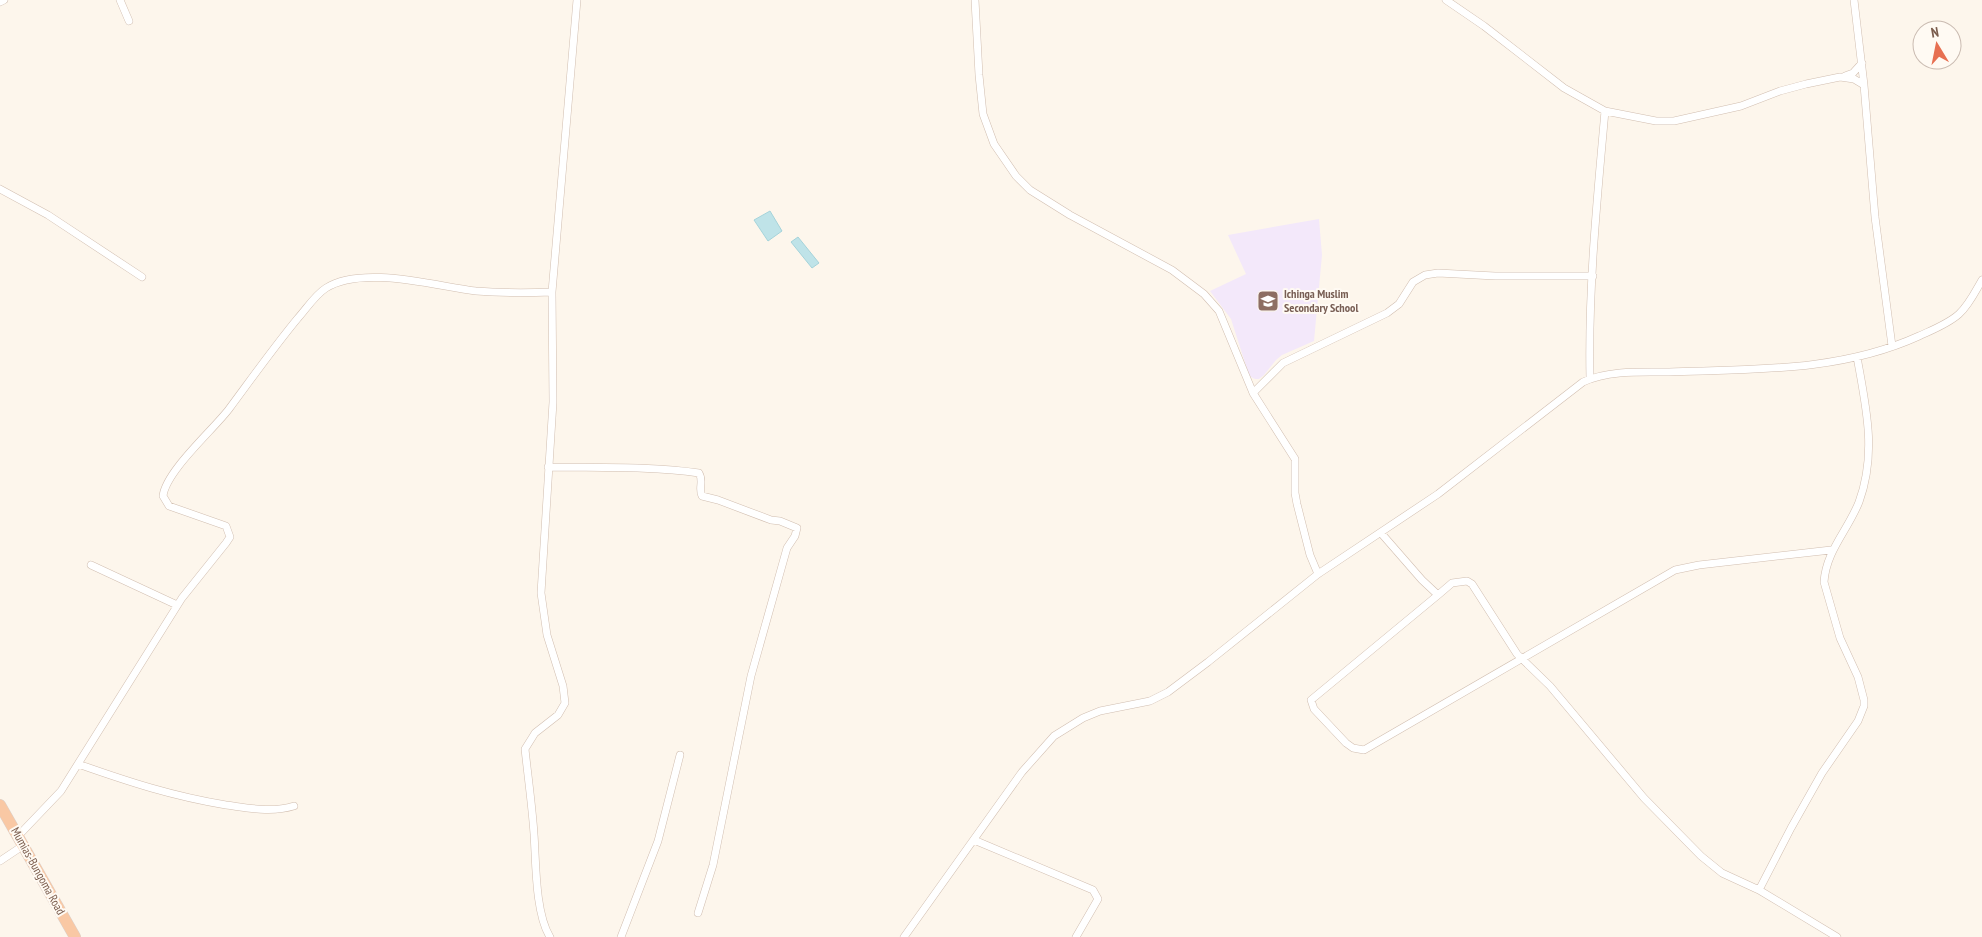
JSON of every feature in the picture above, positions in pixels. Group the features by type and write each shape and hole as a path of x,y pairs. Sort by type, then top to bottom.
{"highway":[{"name":"Mumias-Bungoma Road","path":"0,805 22,840 76,937"}],"street":[{"path":"0,2 4,0"},
{"path":"120,0 129,21"},
{"path":"550,937 543,916 537,884 534,828 525,748 535,733 558,715 565,703 563,686 547,635 541,604 552,402 552,292 576,0"},
{"path":"975,0 983,114 994,144 1016,176 1030,190 1103,235 1172,270 1204,294 1219,311 1253,393 1295,459 1297,504 1310,556 1318,574"},
{"path":"1446,0 1484,26 1556,82 1604,111 1644,117 1656,121 1674,121 1741,106 1780,91 1853,73 1862,63"},
{"path":"1854,0 1862,63 1875,217 1892,346"},
{"path":"1840,77 1854,79 1864,85"},
{"path":"1590,379 1589,345 1604,111"},
{"path":"0,189 48,215 142,276"},
{"path":"1253,393 1283,363 1387,313 1399,304 1413,282 1425,275 1438,273 1494,276 1593,276"},
{"path":"0,861 22,840 52,802 78,764 177,605 226,543 229,534 226,526 167,504 163,496 164,488 179,467 227,411 315,297 326,288 352,278 403,280 493,292 552,292"},
{"path":"904,937 1022,772 1054,736 1091,714 1150,701 1168,692 1318,574 1438,494 1590,379 1645,372 1790,368 1857,357 1915,338 1953,319 1967,306 1982,280"},
{"path":"1759,890 1822,773 1858,720 1864,706 1858,678 1840,638 1824,589 1824,573 1831,550 1858,503 1867,474 1870,446 1857,357"},
{"path":"548,467 640,467 675,469 699,473 702,480 700,491 702,496 797,528 795,536 787,548 751,676 713,866 698,913"},
{"path":"1381,532 1422,580 1438,595"},
{"path":"1831,550 1699,565 1675,570 1521,658 1364,750 1353,748 1314,709 1311,700 1452,583 1461,580 1467,581 1472,584 1513,649 1521,658 1550,686 1644,798 1701,856 1722,873 1759,890 1837,937"},
{"path":"91,565 177,605"},
{"path":"621,937 658,841 680,755"},
{"path":"78,764 134,784 180,796 248,809 275,810 294,806"},
{"path":"974,840 1094,890 1098,899 1076,937"}],"shaded area":[{"name":"Ichinga Muslim Secondary School","path":"1319,219 1322,255 1314,341 1282,355 1264,375 1259,379 1255,379 1248,372 1231,319 1210,291 1246,274 1228,235"}],"water":[{"path":"770,211 782,231 768,241 754,220"},
{"path":"798,237 819,263 812,268 791,242"}],"place":[{"name":"Ichinga Muslim Secondary School","path":"1268,301"}]}
